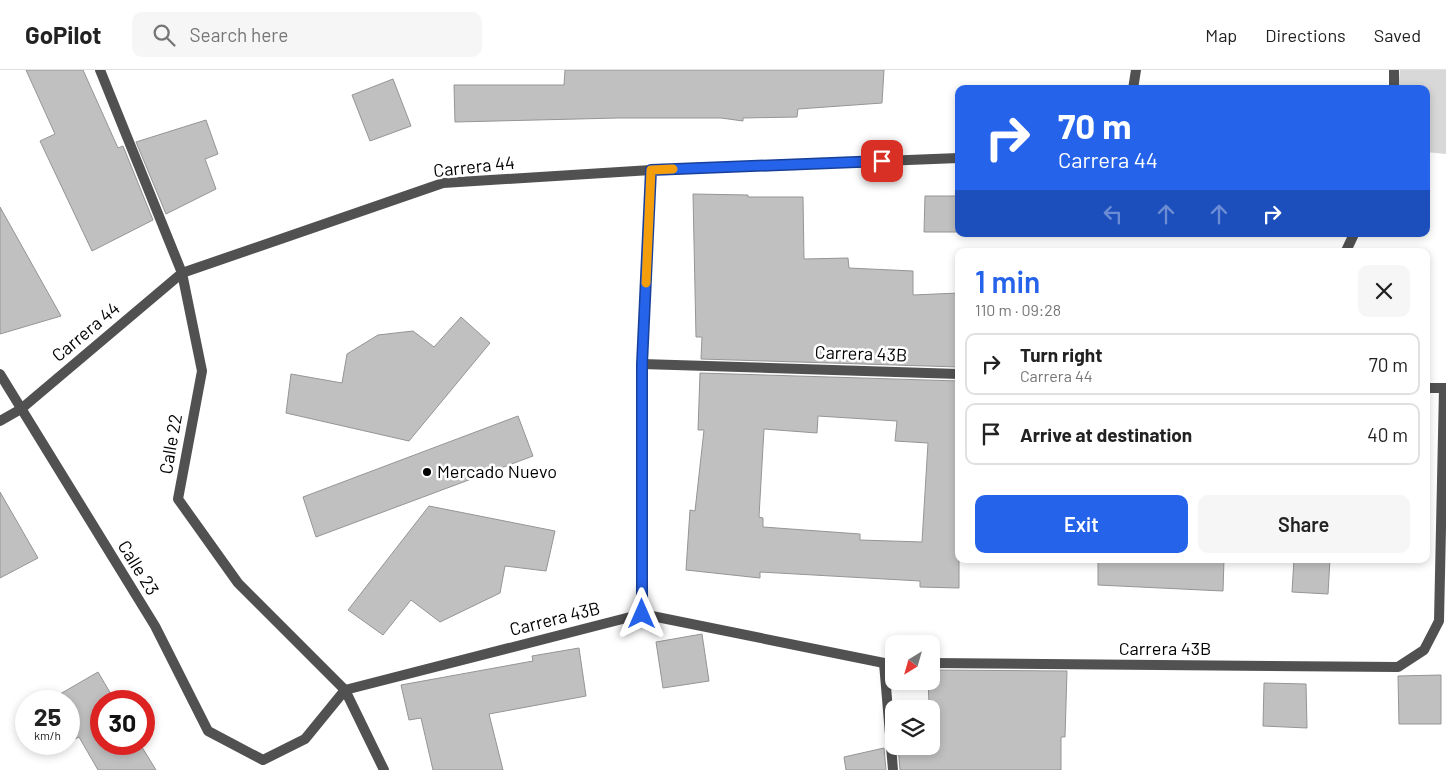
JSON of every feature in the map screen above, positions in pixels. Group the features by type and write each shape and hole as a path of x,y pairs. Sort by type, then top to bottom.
{"street":[{"name":"Calle 22","path":"100,70 182,273 202,371 178,499 238,583 345,690 384,770"},
{"path":"1134,85 1136,70"},
{"path":"1394,70 1394,85"},
{"name":"Carrera 44","path":"0,421 21,409 182,273 443,183 651,170 955,158"},
{"path":"642,614 642,364 651,170"},
{"name":"Carrera 43B","path":"642,364 955,374"},
{"name":"Calle 23","path":"0,374 155,626 208,731 263,760 305,739 345,690"},
{"path":"1430,388 1445,388 1443,622"},
{"name":"Carrera 43B","path":"345,690 642,614 885,662"},
{"name":"Carrera 43B","path":"940,663 1398,667 1424,650 1443,622"},
{"path":"890,690 894,770"}],"shaded area":[{"path":"1400,70 1446,70 1446,154 1430,152 1430,85 1398,85"}],"building":[{"path":"26,70 83,70 118,148 123,146 153,220 92,251 40,141 55,134"},
{"path":"565,70 884,70 882,103 798,109 797,117 743,118 743,121 721,118 618,118 455,122 454,85 564,85"},
{"path":"393,79 411,126 370,141 352,95"},
{"path":"206,120 218,154 205,159 216,189 166,214 136,142"},
{"path":"693,194 803,197 804,259 848,258 849,268 913,271 913,295 955,293 955,367 701,359 702,337 696,337"},
{"path":"925,196 955,196 955,232 924,232"},
{"path":"0,207 61,316 0,334"},
{"path":"461,317 490,343 409,441 286,413 291,374 342,383 347,354 378,335 413,331 434,347"},
{"path":"700,373 955,381 955,563 959,563 959,588 920,587 920,581 760,572 760,578 686,570 690,510 695,511 704,430 698,430","holes":["818,416 897,421 895,441 928,443 922,542 860,540 860,534 763,527 763,518 759,517 764,429 817,433"]},
{"path":"518,416 533,456 316,537 303,497"},
{"path":"0,492 38,558 0,578"},
{"path":"429,506 555,531 546,571 505,566 500,593 440,622 411,600 383,635 348,610"},
{"path":"1098,563 1224,563 1223,591 1098,585"},
{"path":"1294,563 1330,563 1328,594 1292,592"},
{"path":"702,634 709,681 663,688 656,642"},
{"path":"579,648 586,696 489,714 503,770 433,770 421,718 409,720 401,685 533,661 532,656"},
{"path":"940,670 1067,671 1065,737 1061,737 1061,770 900,770 899,755 940,755 940,700 929,700 928,690 940,690"},
{"path":"98,672 109,690 90,690 90,755 147,755 156,770 98,770 80,739 80,690 67,690"},
{"path":"1441,675 1441,724 1399,724 1398,676"},
{"path":"1264,683 1306,684 1307,728 1263,726"},
{"path":"884,748 886,770 846,770 844,757"}],"slow traffic":[{"path":"646,283 651,170 673,169"}],"place":[{"name":"Mercado Nuevo","path":"427,472"}],"route":[{"path":"642,614 642,364 651,170 882,161"}]}
